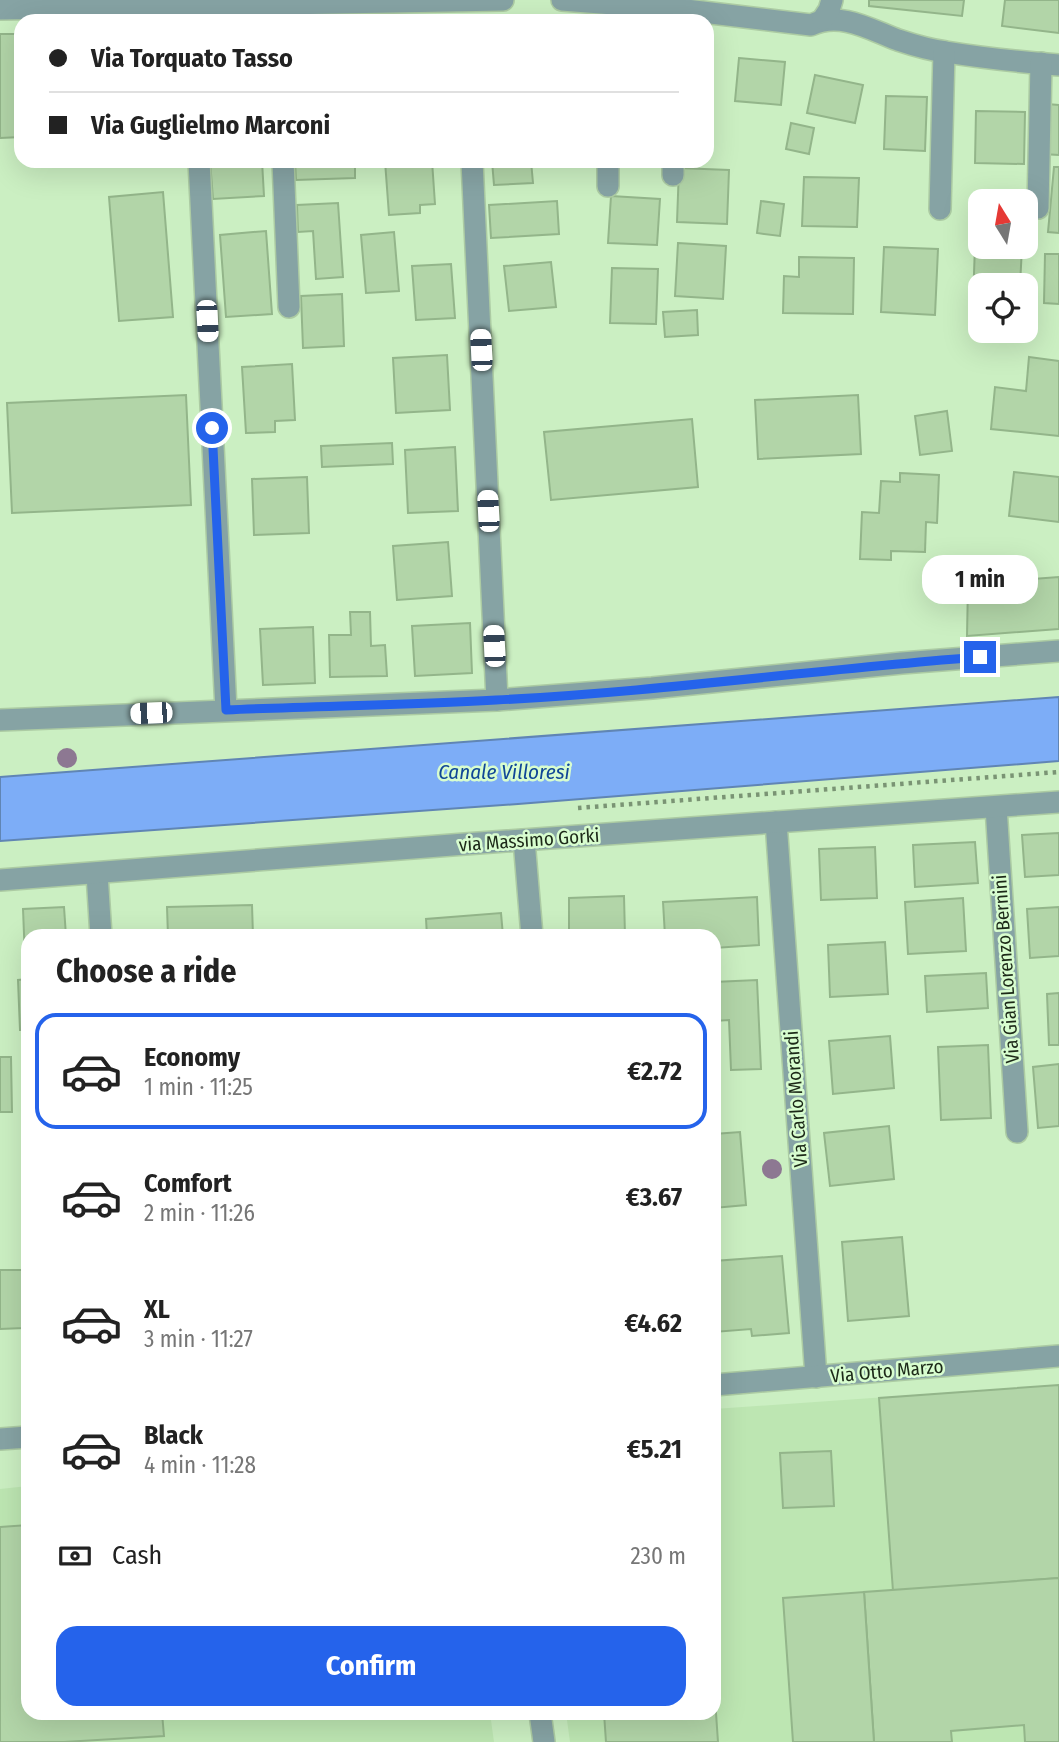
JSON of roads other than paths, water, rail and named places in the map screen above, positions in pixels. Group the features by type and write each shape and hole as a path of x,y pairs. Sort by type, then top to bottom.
{"street":[{"path":"0,9 30,4 192,13 279,12 458,6 503,0"},
{"path":"562,0 609,12 655,14"},
{"path":"714,18 811,25 827,10 898,40 944,52 1050,64 1038,208"},
{"path":"940,209 944,52"},
{"path":"199,168 226,710"},
{"path":"283,168 289,307"},
{"path":"472,168 497,700"},
{"path":"608,168 608,186"},
{"path":"0,720 497,700 1059,651"},
{"name":"via Massimo Gorki","path":"0,880 1059,802"},
{"name":"Via Gian Lorenzo Bernini","path":"996,807 1017,1132"},
{"name":"Via Carlo Morandi","path":"776,822 816,1377"},
{"path":"524,840 531,929"},
{"path":"97,874 101,929"},
{"name":"Via Otto Marzo","path":"721,1384 1059,1356"},
{"path":"0,1439 21,1438"},
{"path":"541,1720 544,1742"}],"water":[{"name":"Canale Villoresi","path":"1059,697 1059,761 518,804 0,841 0,777"}]}
